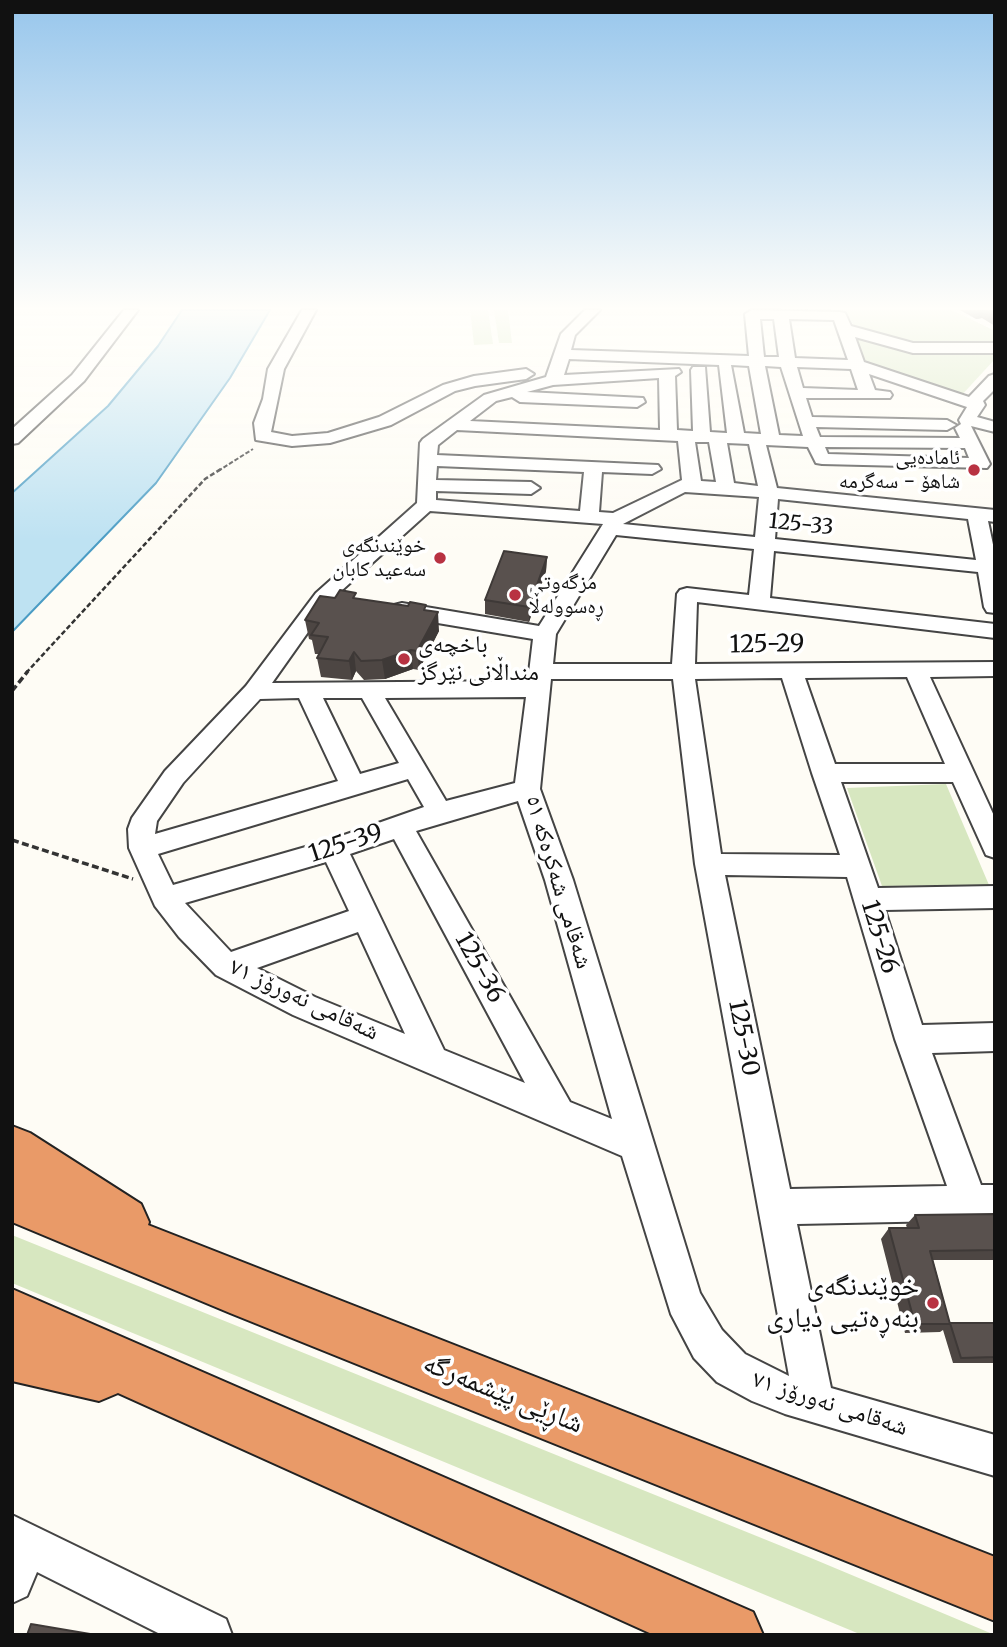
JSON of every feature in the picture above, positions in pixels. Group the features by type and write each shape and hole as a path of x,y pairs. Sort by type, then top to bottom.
{"highway":[{"path":"12,1150 107,1212 230,1286"},
{"name":"شاڕێی پێشمەرگە","path":"12,1196 230,1286 995,1588"},
{"path":"12,1317 730,1635"},
{"path":"12,1353 176,1388"}],"street":[{"path":"12,439 69,387"},
{"path":"273,387 262,423 262,436 305,441 349,434 384,421 453,387"},
{"path":"412,768 142,848 141,829 156,799 336,599 440,454 490,398 519,387"},
{"path":"566,387 573,432 593,466 605,521"},
{"path":"644,387 671,436 692,485"},
{"path":"668,387 671,436"},
{"path":"654,498 671,436 692,387"},
{"path":"593,466 671,436 709,387"},
{"path":"758,602 769,493 759,387"},
{"path":"793,387 819,451"},
{"path":"841,387 868,394 922,391"},
{"path":"865,387 868,394"},
{"path":"440,454 573,432 764,439 819,451 981,464 972,443 967,420 977,405 908,387"},
{"path":"972,404 988,387"},
{"path":"922,391 939,425"},
{"path":"499,395 573,432"},
{"path":"805,422 970,424 995,427"},
{"path":"440,454 573,432"},
{"path":"440,454 533,463 573,432"},
{"path":"440,454 573,432 671,436 726,488"},
{"path":"819,451 972,443"},
{"path":"440,454 531,488"},
{"name":"125-33","path":"440,454 530,512 762,544 989,567"},
{"path":"530,512 533,463"},
{"name":"شەقامی شەکرەکە ٥١","path":"636,1145 563,893 527,789 545,634 605,521 682,486 692,485 986,515"},
{"path":"986,515 995,607"},
{"path":"683,672 687,594 995,631"},
{"path":"375,606 545,634"},
{"name":"125-29","path":"254,691 369,690 683,672 995,669"},
{"path":"915,670 995,848"},
{"name":"125-26","path":"791,671 868,898 911,1039 982,1202"},
{"name":"125-30","path":"683,672 709,864 814,1402"},
{"path":"369,690 440,812"},
{"path":"308,692 353,785"},
{"path":"825,773 962,773"},
{"name":"125-39","path":"161,892 334,849 440,812 527,789"},
{"name":"125-36","path":"400,826 558,1111"},
{"name":"شەقامی نەورۆز ٧١","path":"142,848 161,892 188,929 226,966 304,1006 636,1145 684,1301 708,1344 731,1368 766,1387 995,1456"},
{"path":"334,849 364,918 432,1058"},
{"path":"709,864 857,866"},
{"path":"868,898 995,897"},
{"path":"226,966 364,918"},
{"path":"911,1039 995,1037"},
{"path":"775,1207 982,1202"},
{"path":"17,1553 210,1635"}],"path":[{"path":"12,691 29,669 196,488 215,471 251,450 262,436"},
{"path":"12,840 161,892"}],"green space":[{"path":"929,387 969,387 960,397"},
{"path":"946,784 989,885 882,886 847,788"},
{"path":"12,1235 995,1635 862,1635 12,1283"}],"water":[{"path":"124,387 224,387 156,483 12,632 12,493 108,406"}],"building":[{"path":"504,551 547,557 529,607 485,600"},
{"path":"340,590 356,593 353,598 408,606 410,602 426,605 424,610 438,612 417,651 411,650 382,660 361,661 354,652 349,661 317,658 328,637 311,635 319,623 305,620 320,596 335,598"},
{"path":"995,1214 995,1250 930,1251 950,1324 915,1324 889,1228 919,1228 915,1215"},
{"path":"950,1323 995,1323 995,1357 961,1358"},
{"path":"31,1624 96,1635 27,1635"}],"place":[{"name":"ئامادەیی شاهۆ - سەگرمە","path":"974,470"},
{"name":"خوێندنگەی سەعید کابان","path":"440,558"},
{"name":"مزگەوتی ڕەسوولەڵا","path":"515,595"},
{"name":"باخچەی منداڵانی نێرگز","path":"404,659"},
{"name":"خوێندنگەی بنەڕەتیی دیاری","path":"933,1303"}]}
